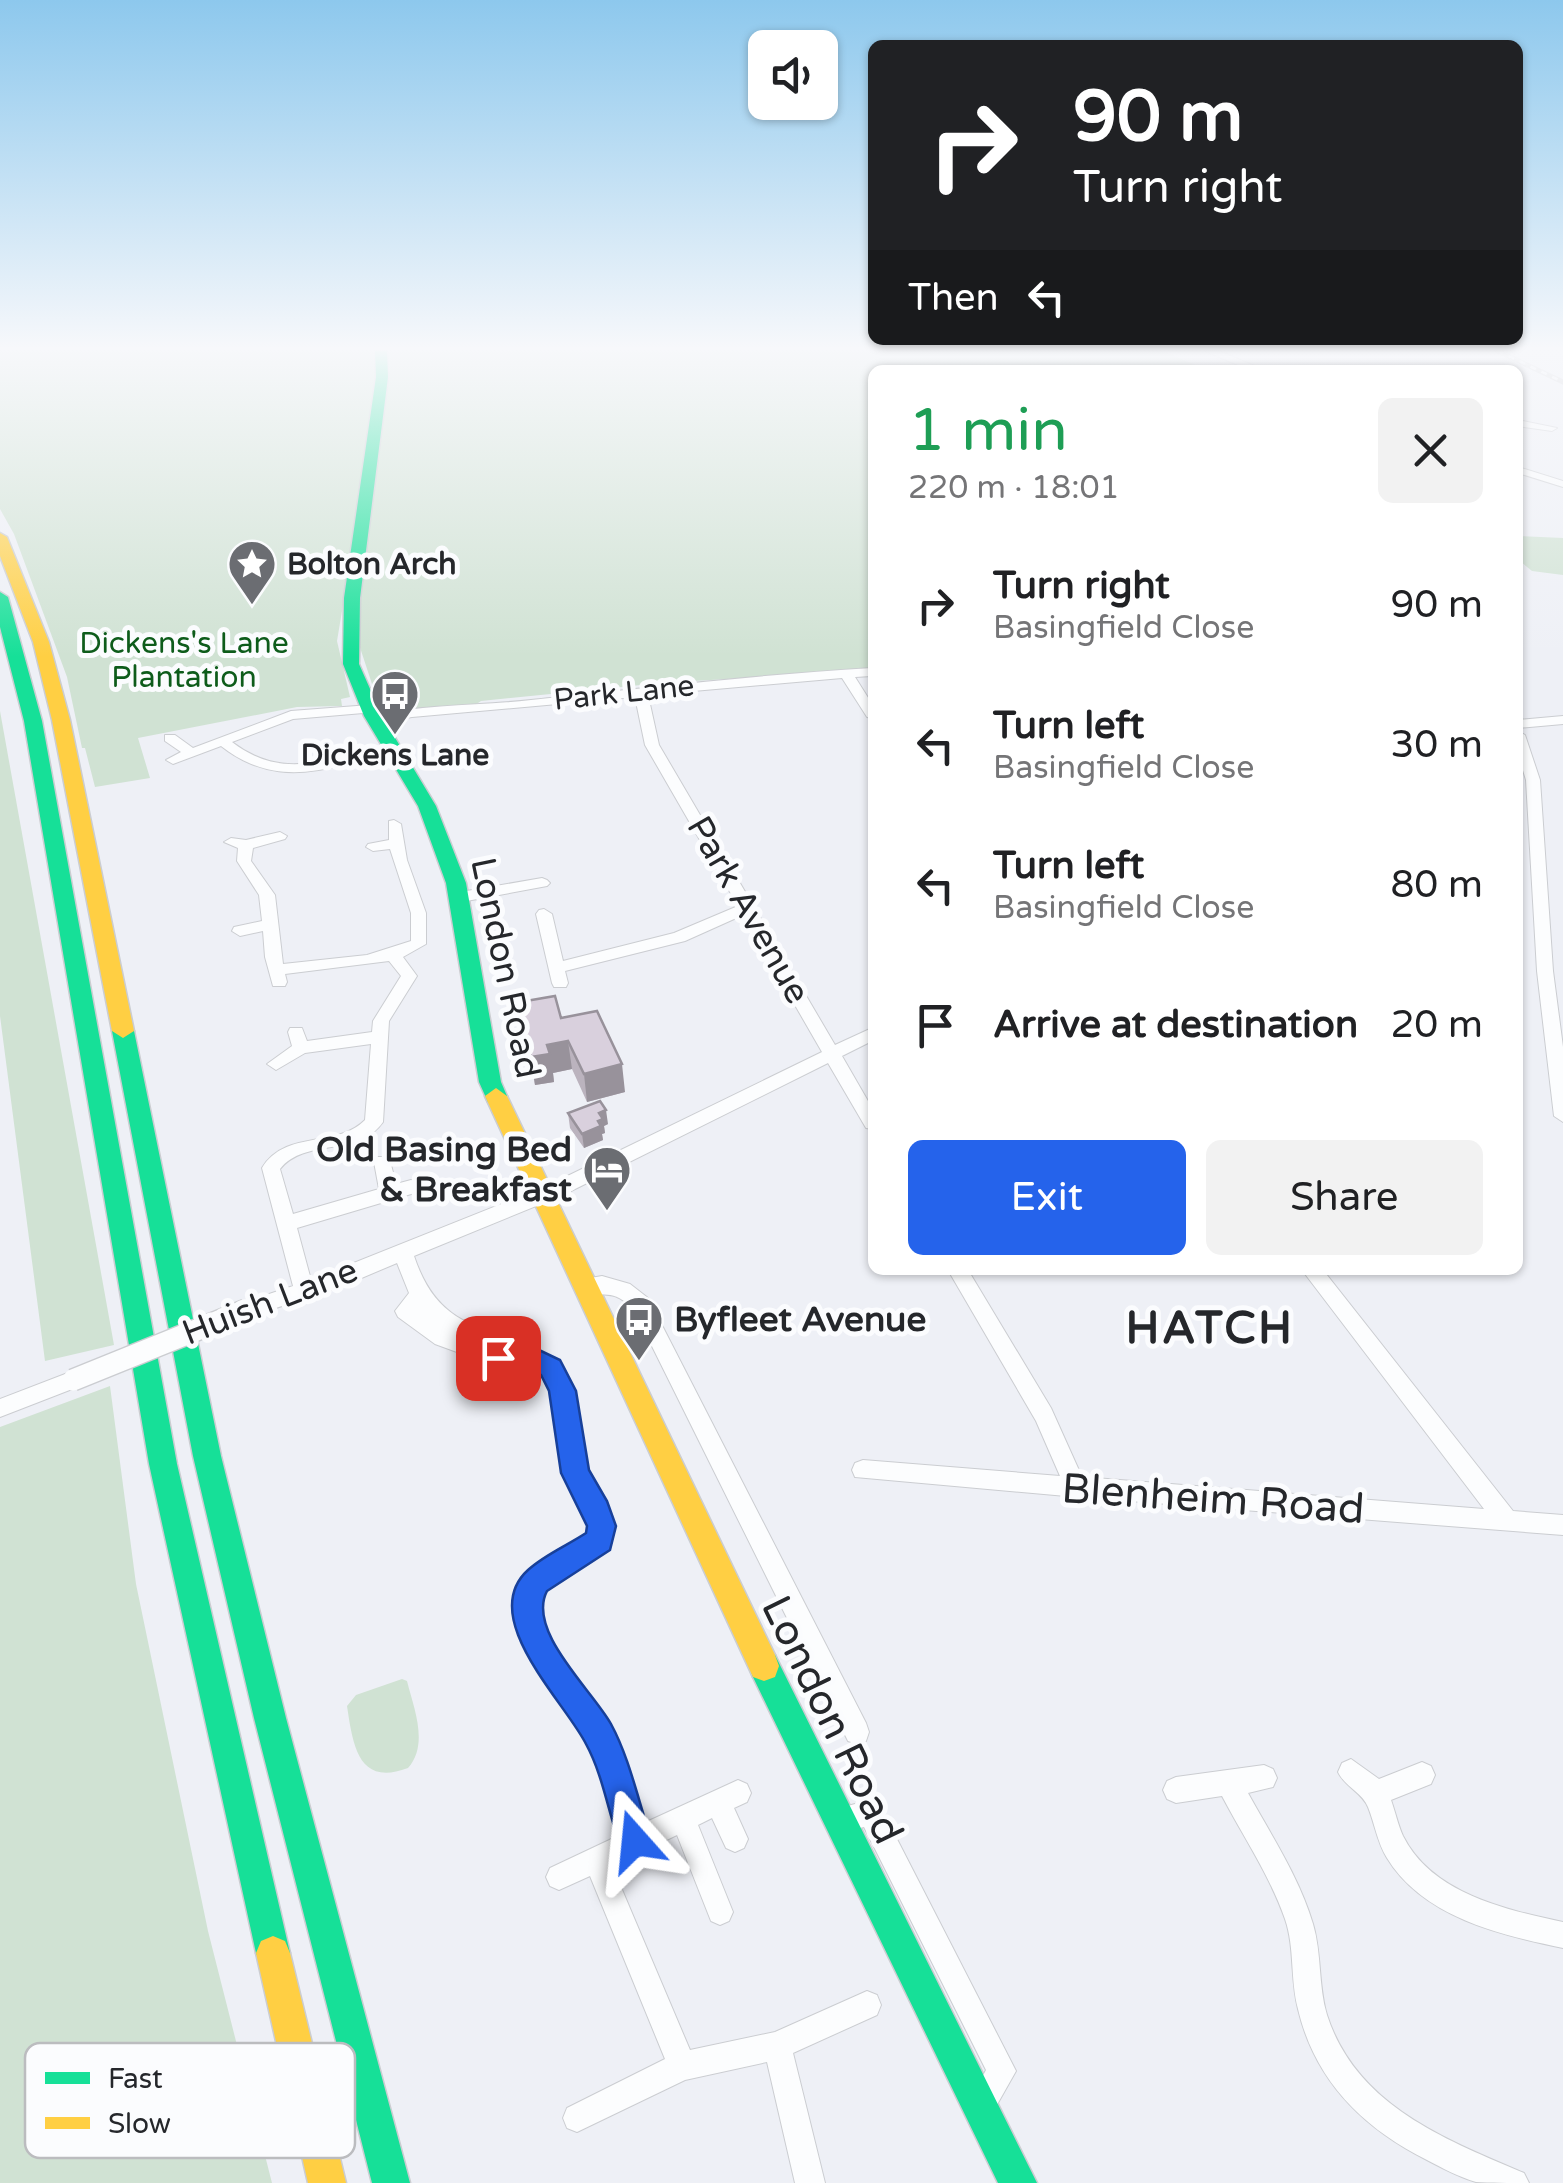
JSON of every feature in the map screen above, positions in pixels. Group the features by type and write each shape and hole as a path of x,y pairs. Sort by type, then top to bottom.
{"main road":[{"name":"London Road","path":"372,453 349,633 353,674 427,806 461,897 490,1082 540,1196 838,1820"},
{"path":"0,537 41,642 61,720 207,1456 355,2043"},
{"path":"0,597 33,722 164,1464 295,2043"},
{"path":"355,2045 391,2183"},
{"path":"980,2107 1018,2183"},
{"path":"321,2158 327,2183"}],"street":[{"path":"1523,472 1563,484"},
{"name":"Park Lane","path":"373,714 518,705 640,690 868,672"},
{"path":"846,673 868,708"},
{"name":"Park Avenue","path":"640,690 652,745 868,1116"},
{"path":"174,760 224,744 291,715 373,714"},
{"path":"1523,724 1563,720"},
{"path":"170,738 192,754"},
{"path":"224,744 256,766 304,770 338,761"},
{"path":"1523,750 1533,780 1545,971 1563,1116"},
{"path":"280,836 238,844 244,861 267,895 278,976 395,957 418,944 413,888 401,865 394,824"},
{"path":"373,847 397,843"},
{"path":"461,897 541,883"},
{"path":"566,925 546,921 558,975 679,937 747,908"},
{"path":"240,932 269,925"},
{"path":"304,1291 272,1168 275,1160 290,1152 369,1129 377,1098 380,1037 387,1007 408,982 407,972 395,957"},
{"path":"540,1196 868,1036"},
{"path":"276,1064 298,1040 380,1037"},
{"path":"383,1162 388,1194"},
{"path":"284,1224 411,1187"},
{"name":"Huish Lane","path":"0,1408 540,1196"},
{"path":"402,1250 414,1278 417,1298 455,1327 551,1368 562,1391 575,1473 597,1510 602,1526 600,1540 536,1581 526,1600 528,1620 550,1667 600,1736 635,1841"},
{"path":"961,1275 1046,1422 1074,1477 1074,1489"},
{"path":"1316,1275 1507,1521"},
{"name":"London Road","path":"586,1286 611,1284 630,1292 640,1304 857,1732"},
{"name":"Blenheim Road","path":"863,1471 1563,1525"},
{"path":"1351,1772 1376,1793 1383,1824 1398,1852 1424,1884 1517,1926 1563,1936"},
{"path":"1376,1793 1422,1775"},
{"path":"1176,1790 1264,1778"},
{"path":"1228,1783 1297,1914 1312,2012 1328,2054 1348,2086 1372,2111 1429,2148 1514,2183"},
{"path":"559,1877 728,1798 735,1839"},
{"path":"838,1820 870,1814 1002,2071 980,2107"},
{"path":"683,1819 720,1912"},
{"path":"596,1859 682,2066"},
{"path":"577,2118 682,2066 777,2046 867,2006"},
{"path":"777,2046 810,2183"}],"green space":[{"path":"0,453 868,453 868,670 661,683 481,701 475,705 393,710 373,687 344,599 337,641 350,697 341,699 342,706 297,707 138,738 150,778 95,787 67,677 14,534 0,509"},
{"path":"1523,536 1563,538 1563,575 1532,571 1523,564"},
{"name":"Dickens's Lane Plantation","path":"0,711 114,1345 45,1361 0,1016"},
{"path":"110,1386 136,1584 208,1931 236,2043 25,2043 25,2158 266,2158 272,2183 0,2183 0,1427"},
{"path":"402,1679 407,1681 416,1715 418,1748 408,1768 378,1772 361,1759 347,1706 356,1695"}],"building":[{"path":"555,996 561,1018 597,1011 622,1064 584,1074 568,1041 547,1045 550,1054 531,1057 520,1002"},
{"path":"600,1101 606,1110 599,1113 603,1119 598,1121 601,1126 582,1134 568,1113"}],"traffic: fast":[{"path":"372,453 352,598 351,664 373,716 427,806 456,883 490,1082 496,1096"},
{"path":"0,597 33,721 163,1464 273,1953"},
{"path":"123,1031 207,1456 355,2043"},
{"path":"764,1666 1018,2183"},
{"path":"355,2045 391,2183"}],"traffic: slow":[{"path":"0,537 41,642 61,720 123,1031"},
{"path":"496,1096 764,1666"},
{"path":"273,1953 294,2043"},
{"path":"321,2158 327,2183"}],"place":[{"name":"Bolton Arch","path":"252,606"},
{"name":"Dickens Lane","path":"395,736"},
{"name":"Old Basing Bed & Breakfast","path":"607,1212"},
{"name":"Byfleet Avenue","path":"639,1362"}],"district":[{"name":"HATCH","path":"1210,1329"}],"route":[{"path":"498,1358 516,1350 551,1368 562,1391 575,1473 602,1526 600,1540 586,1552 536,1581 526,1600 528,1620 550,1667 600,1736 635,1841"}]}
